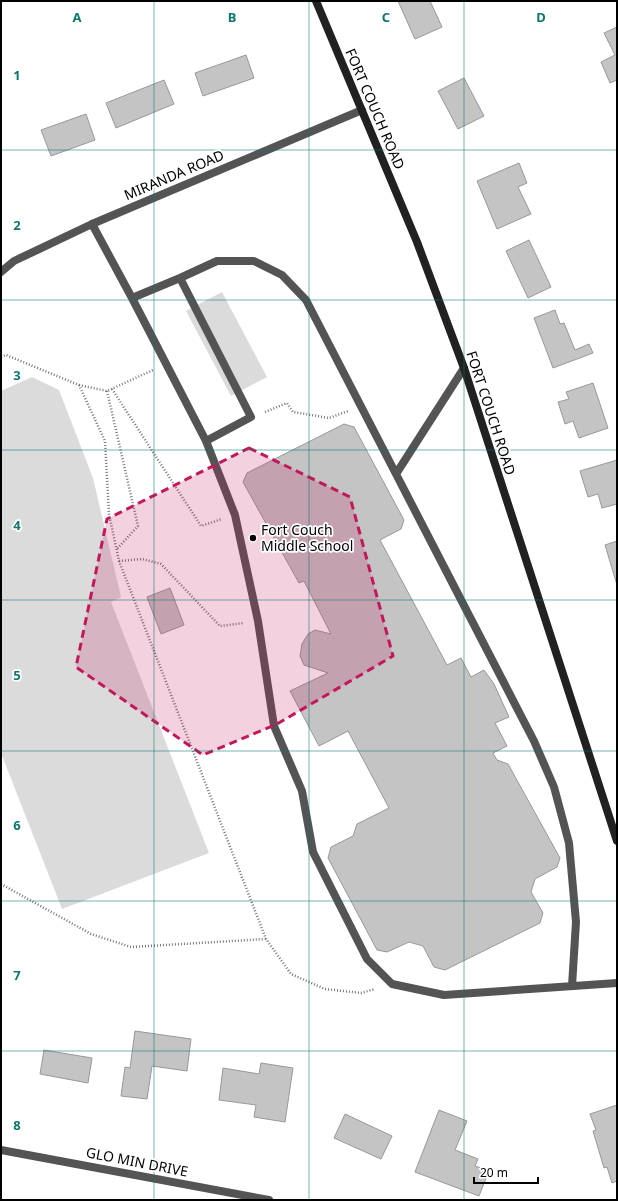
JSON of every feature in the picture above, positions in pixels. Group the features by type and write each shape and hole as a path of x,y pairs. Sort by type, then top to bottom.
{"street":[{"name":"FORT COUCH ROAD","path":"316,1 417,242 464,368 613,817 617,842"},
{"name":"MIRANDA ROAD","path":"1,272 14,261 92,224 362,110"},
{"path":"92,224 206,441 235,515 258,621 274,726 302,790 313,852 367,959 392,984 444,995 617,983"},
{"path":"132,298 217,261 254,261 282,275 306,300 534,741 554,787 569,843 576,922 572,986"},
{"path":"180,278 251,417 206,441"},
{"path":"396,474 464,368"},
{"name":"GLO MIN DRIVE","path":"1,1150 269,1200"}],"path":[{"path":"1,357 6,355 79,385 107,391 166,364"},
{"path":"79,385 105,441 109,514 118,561 266,939 291,974 325,989 361,993 392,984"},
{"path":"112,389 201,526 235,515"},
{"path":"107,391 138,526 116,550"},
{"path":"251,417 287,403 293,412 329,418 350,410"},
{"path":"118,561 142,559 161,564 220,626 258,621"},
{"path":"1,884 91,934 131,947 266,939"}],"highlighted area":[{"path":"249,448 350,497 393,656 277,724 203,755 76,667 107,519"}],"shaded area":[{"path":"222,292 267,377 231,396 186,311"},
{"path":"32,377 59,390 93,478 121,597 111,602 209,853 62,909 1,753 1,391"}],"building":[{"path":"398,1 430,1 442,27 415,39"},
{"path":"617,27 617,80 610,83 601,62 615,55 604,33"},
{"path":"246,55 254,78 203,96 195,73"},
{"path":"464,78 484,116 458,129 438,91"},
{"path":"164,80 174,104 116,128 106,103"},
{"path":"86,114 95,140 51,156 41,130"},
{"path":"519,163 527,183 518,187 531,214 497,229 477,181"},
{"path":"529,240 551,287 528,298 506,251"},
{"path":"555,310 560,324 564,323 575,350 589,344 593,353 553,368 534,318"},
{"path":"593,383 608,428 579,438 573,421 565,424 558,402 569,399 566,392"},
{"path":"344,424 354,427 404,520 401,529 380,540 447,665 461,658 471,677 484,670 494,684 509,717 495,723 507,746 493,753 497,760 508,764 560,858 557,867 535,879 531,892 543,913 540,923 445,970 434,967 423,946 409,942 387,952 377,950 328,858 331,847 353,836 357,824 389,808 348,731 319,746 290,691 328,673 304,665 300,656 302,644 308,634 315,630 331,634 304,581 299,583 243,482 247,473"},
{"path":"617,460 617,504 602,508 598,494 588,497 580,471"},
{"path":"617,541 617,585 605,545"},
{"path":"170,588 184,625 161,634 147,597"},
{"path":"135,1031 191,1039 187,1071 152,1066 147,1099 121,1096 125,1067 130,1068"},
{"path":"44,1050 92,1058 88,1083 40,1074"},
{"path":"261,1063 293,1068 285,1122 254,1117 256,1105 219,1100 223,1068 259,1074"},
{"path":"617,1105 617,1181 612,1183 607,1167 604,1168 593,1131 596,1130 590,1114"},
{"path":"439,1110 467,1121 455,1150 478,1159 475,1166 489,1171 479,1196 415,1172"},
{"path":"345,1114 392,1136 381,1159 334,1138"}],"place":[{"name":"Fort Couch Middle School","path":"253,538"}]}
